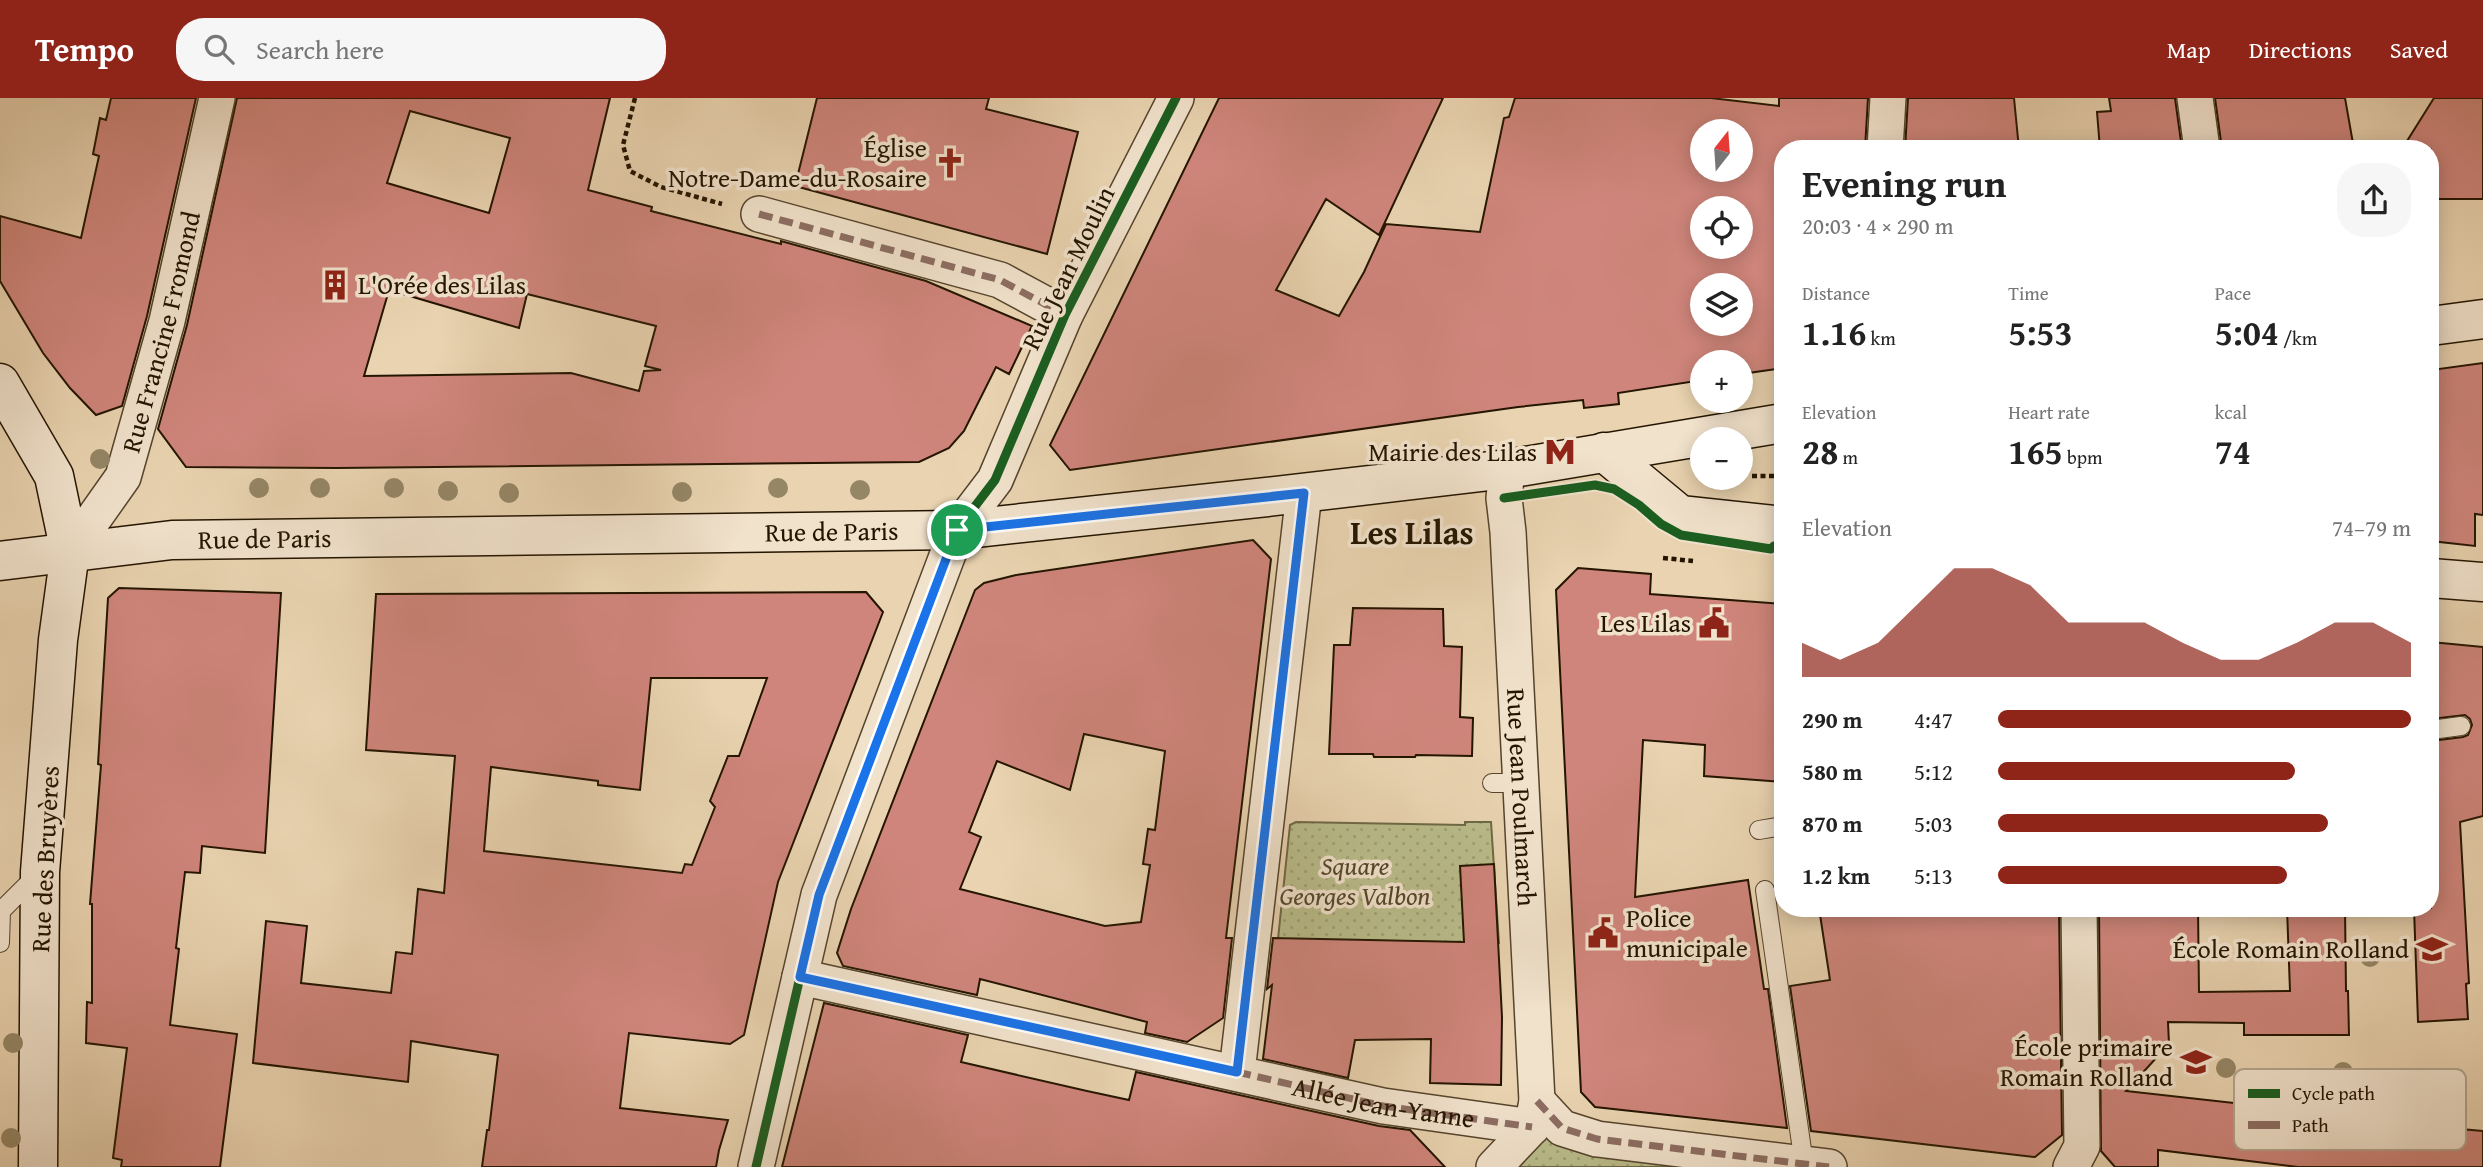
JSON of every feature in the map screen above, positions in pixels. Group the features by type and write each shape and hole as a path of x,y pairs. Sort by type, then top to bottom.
{"main road":[{"path":"2439,325 2483,319"},
{"name":"Rue des Bruyères","path":"0,383 54,475 70,552 58,640 40,872 38,1167"},
{"name":"Rue de Paris","path":"0,561 172,540 957,530 1507,469 1774,424"},
{"path":"1604,452 1680,515 1774,525"},
{"path":"2439,579 2483,582"}],"street":[{"name":"Rue Francine Fromond","path":"70,552 123,477 167,321 216,98"},
{"name":"Rue Jean Moulin","path":"756,1167 819,895 957,530 995,480 1065,315 1176,98"},
{"path":"1886,140 1888,98"},
{"path":"2195,98 2201,140"},
{"path":"758,214 1000,280 1065,315"},
{"name":"Rue Jean Poulmarch","path":"1507,469 1504,498 1508,531 1507,783 1535,1114"},
{"path":"1237,1072 1304,493"},
{"path":"2071,1167 2082,1146 2078,917"},
{"name":"Allée Jean-Yanne","path":"800,977 1383,1106 1535,1114"},
{"path":"1494,1167 1535,1114 1562,1128 1597,1139 1817,1166"}],"lane":[{"path":"2439,729 2460,726"},
{"path":"1759,830 1774,828"},
{"path":"0,943 1,911 40,872"},
{"path":"1765,890 1817,1166"}],"path":[{"path":"635,98 623,145 630,171 661,187 758,214"},
{"path":"1753,475 1774,476"},
{"path":"1663,558 1694,561"}],"green space":[{"name":"Square Georges Valbon","path":"1296,822 1465,825 1465,822 1491,822 1499,943 1278,939 1290,825"},
{"path":"1551,1136 1756,1167 1514,1167 1540,1140"}],"building":[{"path":"111,98 196,98 147,316 122,406 96,415 70,388 43,353 0,281 0,216 81,238 99,156 93,154 100,118 106,120"},
{"path":"237,98 610,98 588,190 652,207 651,211 781,244 781,241 926,281 1032,326 1009,374 996,367 964,431 949,448 919,462 337,468 186,467 158,429 187,325","holes":["410,111 510,138 489,213 387,183","389,290 519,328 527,294 656,326 645,366 661,370 644,371 639,391 571,373 364,376"]},
{"name":"Église Notre-Dame-du-Rosaire","path":"817,98 989,98 986,109 1078,132 1047,254 795,186"},
{"path":"1219,98 1443,98 1379,235 1326,199 1276,290 1339,316 1364,272 1386,224 1480,232 1504,118 1509,117 1515,98 1711,98 1779,106 1779,98 1868,98 1866,140 1774,140 1774,369 1753,372 1753,350 1690,350 1690,382 1618,393 1619,404 1584,408 1583,400 1070,470 1050,445"},
{"path":"1908,98 2014,98 2018,140 1906,140"},
{"path":"2109,98 2175,98 2181,140 2099,140 2097,112 2111,111"},
{"path":"2215,98 2345,98 2352,140 2221,140"},
{"path":"2434,98 2483,98 2483,199 2439,199 2439,140 2408,140"},
{"path":"2483,363 2483,515 2475,514 2475,546 2439,542 2439,369"},
{"path":"1253,540 1271,559 1226,938 1232,938 1223,1018 1187,1042 1145,1033 1147,1022 980,979 977,995 843,966 837,953 851,909 975,590 984,583 1016,575","holes":["1084,734 1165,751 1155,830 1148,829 1143,864 1150,865 1141,922 1105,926 960,889 981,837 969,832 997,761 1070,790"]},
{"path":"1578,568 1651,574 1650,594 1774,603 1774,781 1704,776 1705,745 1643,740 1635,897 1748,880 1764,989 1768,989 1787,1128 1595,1107 1581,1092 1556,590"},
{"path":"119,588 281,593 265,853 202,846 200,873 185,872 176,948 179,949 170,1025 237,1034 220,1167 121,1167 122,1160 113,1158 127,1048 86,1043 87,1002 92,1003 90,904 101,765 98,764 108,598"},
{"path":"866,592 883,612 778,882 744,1035 730,1044 629,1033 620,1108 728,1120 716,1167 482,1167 498,1055 411,1041 408,1082 253,1063 266,921 307,926 301,983 391,993 396,952 412,954 418,889 444,893 455,756 366,750 376,594","holes":["651,678 767,678 739,756 728,756 710,801 715,807 692,865 685,864 682,873 484,851 491,767 598,781 598,785 640,790"]},
{"path":"1353,608 1443,609 1444,646 1462,647 1460,717 1473,718 1472,756 1374,757 1373,754 1329,754 1334,645 1350,645"},
{"path":"2439,643 2483,647 2483,816 2460,822 2469,983 2466,984 2468,1019 2418,1022 2414,917 2439,917 2439,740 2468,735 2472,725 2465,715 2439,718"},
{"path":"1494,864 1502,1017 1501,1085 1430,1083 1431,1039 1355,1040 1348,1078 1263,1059 1272,985 1267,989 1273,938 1464,942 1460,866"},
{"path":"1820,917 2059,917 2062,1135 2035,1157 1811,1131 1790,986 1830,980"},
{"path":"2099,917 2198,917 2199,992 2290,991 2287,917 2345,917 2349,1035 2244,1035 2244,1023 2168,1022 2169,1044 2126,1091 2234,1103 2234,1150 2466,1150 2466,1129 2483,1131 2483,1167 2298,1167 2158,1150 2158,1167 2115,1167 2101,1151"},
{"path":"824,1003 968,1035 961,1062 1087,1091 1129,1100 1136,1072 1379,1126 1410,1130 1445,1167 782,1167"}],"marked path":[{"path":"759,214 1000,280 1065,315"},
{"path":"1237,1072 1383,1106 1532,1127"},
{"path":"1537,1101 1562,1128 1597,1139 1829,1167"}],"cycle path":[{"path":"756,1167 819,895 957,530 995,480 1065,315 1176,98"},
{"path":"1504,498 1595,485 1614,489 1661,524 1681,535 1771,549 1774,546"},
{"path":"800,977 1237,1072 1304,493"}],"place":[{"name":"Église Notre-Dame-du-Rosaire","path":"950,163"},
{"name":"L'Orée des Lilas","path":"335,285"},
{"name":"Mairie des Lilas","path":"1560,452"},
{"name":"Les Lilas","path":"1714,623"},
{"name":"Police municipale","path":"1603,933"},
{"name":"École Romain Rolland","path":"2432,949"},
{"name":"École primaire Romain Rolland","path":"2196,1062"}],"district":[{"name":"Les Lilas","path":"1412,532"}],"route":[{"path":"1304,493 1237,1072 800,977 819,895 957,530 1304,493"}]}
